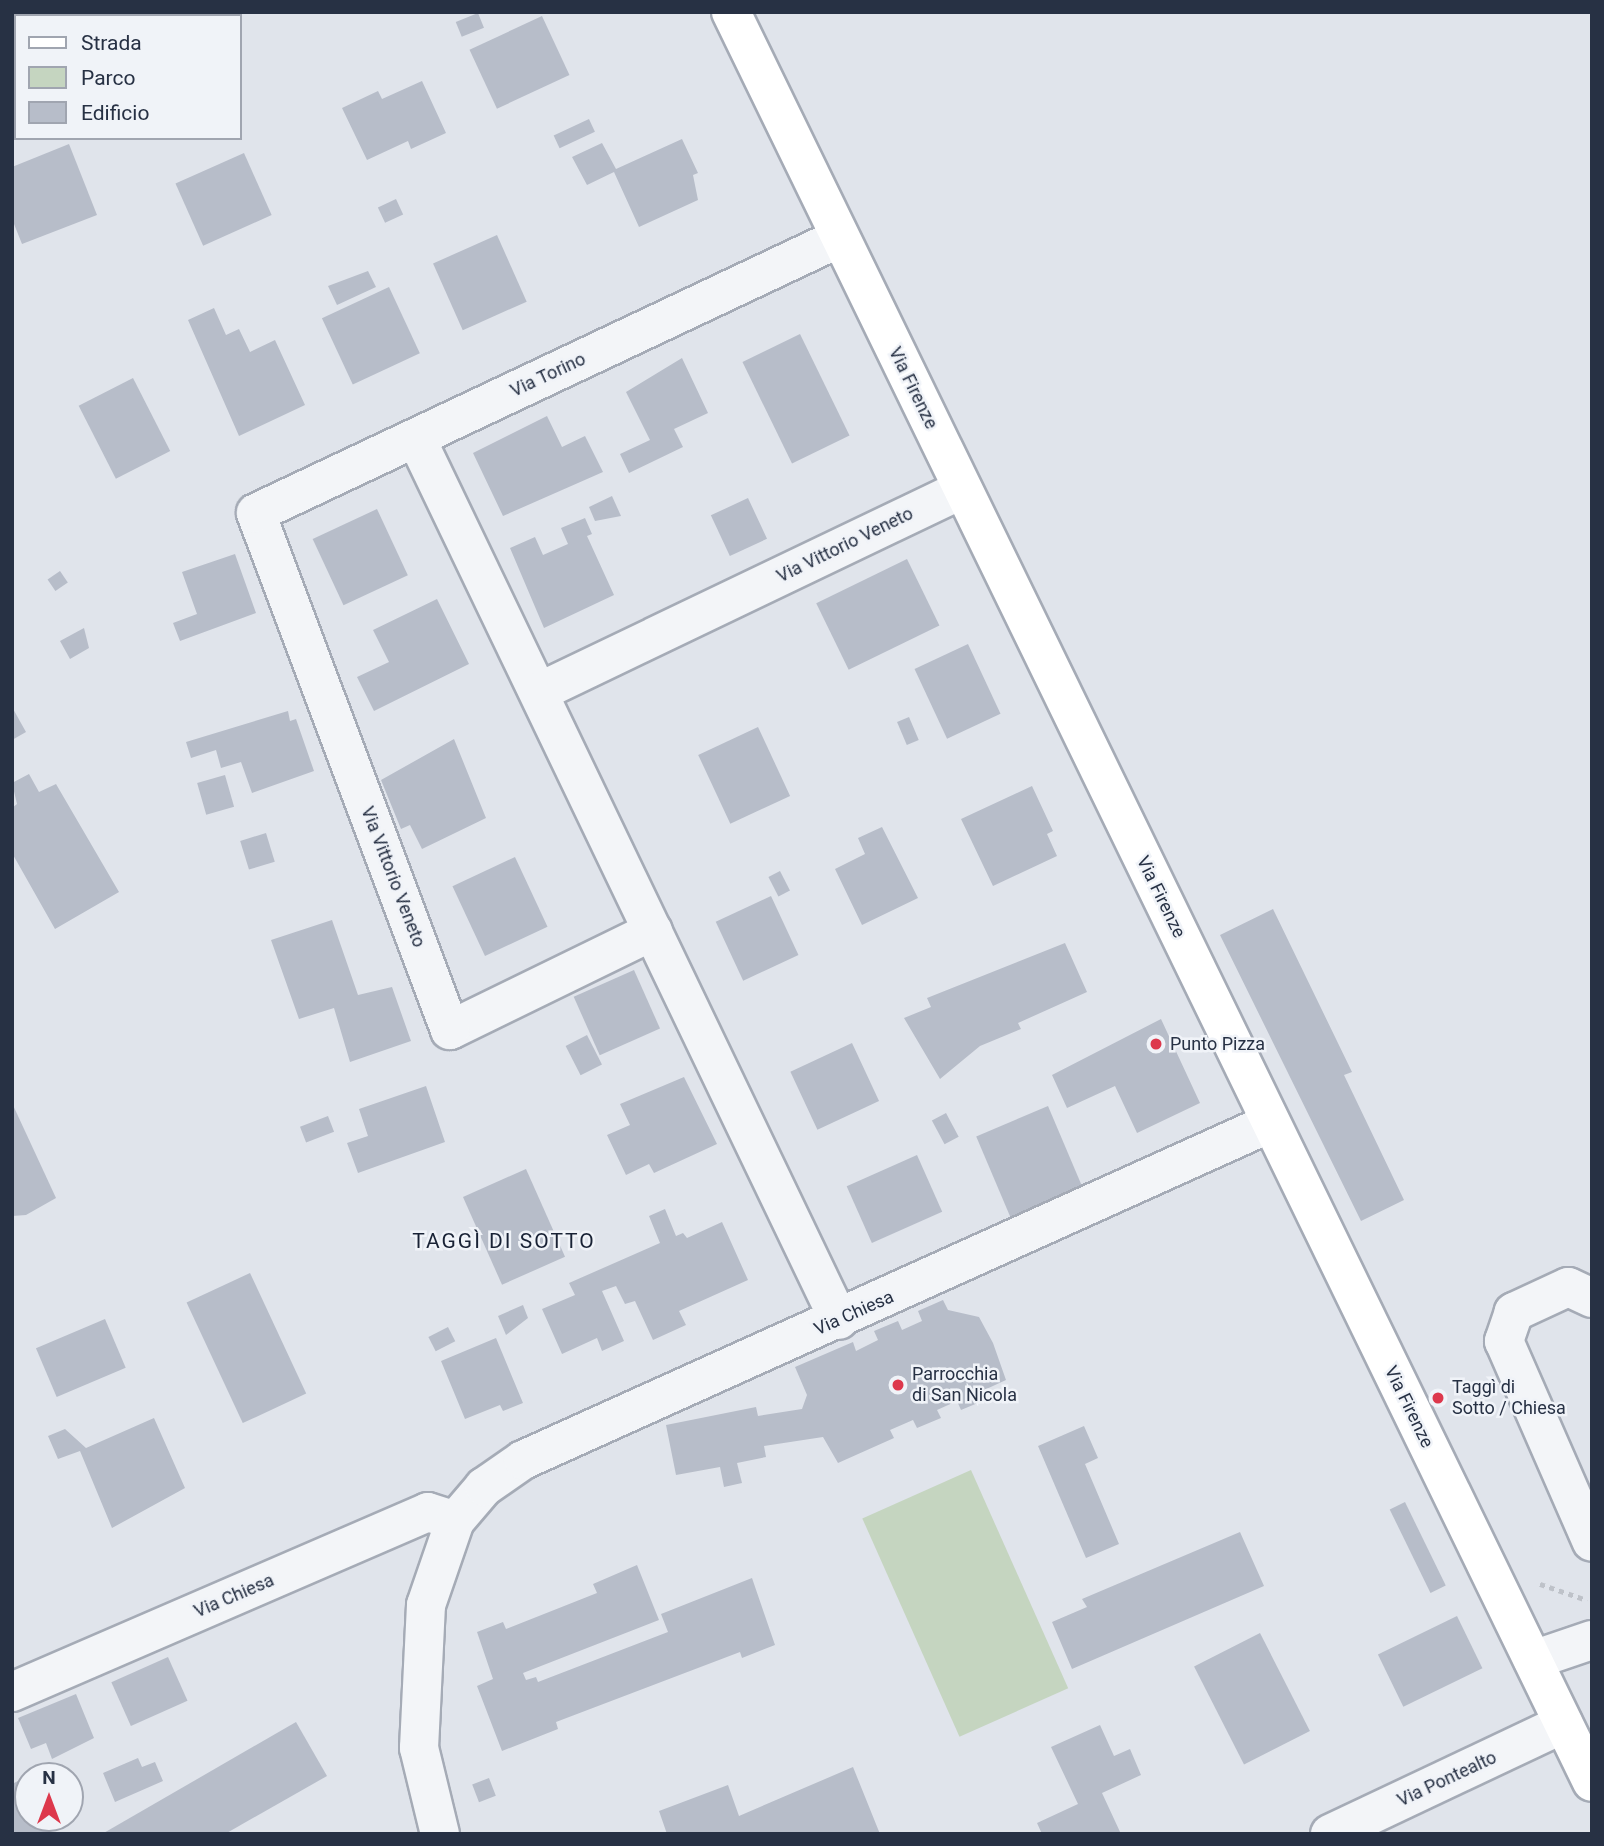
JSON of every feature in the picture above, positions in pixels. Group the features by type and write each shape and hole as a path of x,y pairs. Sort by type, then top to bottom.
{"main road":[{"name":"Via Firenze","path":"731,12 1268,1124 1592,1782"}],"street":[{"name":"Via Torino","path":"256,513 839,238"},
{"path":"416,438 839,1320"},
{"name":"Via Vittorio Veneto","path":"539,692 962,489"},
{"name":"Via Vittorio Veneto","path":"256,513 450,1030 653,931"},
{"name":"Via Chiesa","path":"440,1834 419,1748 420,1679 426,1605 455,1521 484,1486 523,1460 839,1320 1268,1124"},
{"path":"1592,1298 1568,1287 1514,1312 1504,1341 1592,1542"},
{"name":"Via Chiesa","path":"12,1692 428,1512 455,1521"},
{"path":"1533,1660 1592,1640"},
{"name":"Via Pontealto","path":"1330,1834 1563,1724"}],"path":[{"path":"1533,1578 1548,1590 1592,1600"}],"green space":[{"path":"971,1470 1068,1688 959,1737 862,1518"}],"building":[{"path":"12,12 46,12 14,14 12,43"},
{"path":"478,13 484,28 462,37 456,22"},
{"path":"542,16 569,75 497,109 469,50"},
{"path":"422,81 446,133 411,149 408,141 367,160 342,108 378,91 382,99"},
{"path":"589,119 595,132 560,148 554,135"},
{"path":"682,139 698,173 693,175 698,200 639,227 614,172 587,185 572,157 602,143 616,169"},
{"path":"69,144 97,215 22,244 12,219 12,167"},
{"path":"244,153 272,215 203,246 175,184"},
{"path":"396,199 403,214 385,223 378,207"},
{"path":"497,235 527,302 463,330 433,263"},
{"path":"368,271 376,287 337,305 328,286"},
{"path":"389,287 420,353 353,384 322,318"},
{"path":"214,308 226,335 239,329 250,352 275,340 305,405 239,436 188,320"},
{"path":"800,334 850,436 792,464 742,362"},
{"path":"682,358 708,413 674,429 683,447 629,473 620,454 650,440 626,392"},
{"path":"133,378 170,451 116,479 79,406"},
{"path":"547,416 562,447 585,436 603,472 503,516 473,453"},
{"path":"612,496 621,516 595,521 589,507"},
{"path":"748,498 767,539 730,556 711,515"},
{"path":"377,509 408,575 344,605 313,539"},
{"path":"585,518 592,534 587,536 614,595 544,628 510,548 535,537 543,555 568,544 561,528"},
{"path":"235,554 256,613 180,641 173,623 197,614 182,572"},
{"path":"907,559 939,626 849,670 816,603"},
{"path":"60,571 68,583 55,591 48,579"},
{"path":"437,599 469,664 374,711 357,677 389,662 373,630"},
{"path":"84,628 89,648 70,659 60,641"},
{"path":"968,644 1001,714 947,739 915,669"},
{"path":"12,707 26,732 12,740"},
{"path":"288,711 290,721 296,719 314,771 252,793 241,762 221,768 216,750 191,758 186,742"},
{"path":"909,717 919,740 907,745 897,722"},
{"path":"758,727 790,796 730,824 698,755"},
{"path":"454,739 486,818 422,849 410,825 401,829 381,780"},
{"path":"29,774 39,792 56,784 119,892 55,929 12,853 12,808 17,804 12,783"},
{"path":"225,775 234,807 206,815 197,783"},
{"path":"1032,786 1053,831 1047,834 1057,856 993,886 961,819"},
{"path":"882,827 918,898 862,925 835,869 865,854 858,838"},
{"path":"266,833 275,862 249,870 240,841"},
{"path":"515,857 548,927 485,956 452,886"},
{"path":"780,871 790,891 778,897 768,877"},
{"path":"771,896 798,955 743,981 716,922"},
{"path":"1273,909 1352,1072 1344,1075 1404,1200 1361,1221 1220,935"},
{"path":"332,920 358,995 392,987 411,1041 350,1062 334,1008 299,1019 271,940"},
{"path":"1065,943 1087,992 1018,1023 1021,1029 980,1046 940,1079 904,1018 931,1007 927,998"},
{"path":"634,970 660,1028 600,1055 574,997"},
{"path":"1161,1019 1200,1103 1137,1133 1115,1086 1067,1108 1052,1075"},
{"path":"587,1035 602,1064 581,1075 566,1046"},
{"path":"852,1043 879,1101 817,1130 790,1072"},
{"path":"684,1077 717,1144 654,1173 649,1164 626,1175 607,1135 630,1125 620,1104"},
{"path":"426,1086 445,1142 358,1173 347,1143 368,1136 359,1109"},
{"path":"12,1103 56,1198 26,1215 12,1216"},
{"path":"1048,1106 1085,1193 1013,1224 976,1136"},
{"path":"946,1113 959,1137 945,1144 932,1121"},
{"path":"328,1116 334,1132 306,1143 300,1127"},
{"path":"917,1155 942,1212 872,1243 847,1186"},
{"path":"526,1169 565,1257 502,1285 463,1197"},
{"path":"665,1209 676,1236 683,1233 687,1238 722,1222 748,1280 679,1311 686,1325 653,1340 635,1301 625,1304 616,1286 602,1291 624,1341 602,1351 597,1338 562,1354 542,1309 575,1295 569,1283 660,1243 649,1216"},
{"path":"250,1273 306,1394 243,1423 187,1303"},
{"name":"Parrocchia di San Nicola","path":"943,1300 948,1310 979,1317 993,1343 1006,1380 982,1391 985,1400 961,1410 957,1401 937,1410 941,1418 917,1428 913,1420 890,1430 894,1438 838,1463 823,1437 764,1446 766,1457 737,1463 742,1483 724,1487 720,1467 676,1475 666,1425 756,1407 758,1416 802,1409 807,1395 795,1367 853,1342 856,1351 878,1340 874,1331 898,1321 902,1330 922,1321 918,1311"},
{"path":"523,1305 528,1318 506,1335 498,1316"},
{"path":"105,1319 126,1368 57,1397 36,1348"},
{"path":"448,1327 455,1341 436,1351 428,1337"},
{"path":"496,1338 523,1403 503,1411 500,1405 465,1419 441,1361"},
{"path":"154,1418 185,1488 112,1528 80,1451 58,1459 48,1436 65,1429 86,1448"},
{"path":"1084,1426 1098,1458 1085,1464 1119,1544 1086,1558 1038,1446"},
{"path":"1405,1502 1446,1586 1430,1593 1390,1509"},
{"path":"1240,1532 1264,1586 1072,1669 1052,1622 1087,1607 1082,1599"},
{"path":"637,1565 659,1620 523,1673 526,1680 536,1677 538,1682 668,1632 661,1614 752,1578 775,1645 742,1658 740,1652 556,1722 558,1729 502,1751 477,1686 493,1679 477,1632 503,1622 506,1629 597,1593 593,1584"},
{"path":"1457,1616 1482,1668 1403,1707 1378,1655"},
{"path":"1260,1633 1310,1731 1244,1765 1194,1667"},
{"path":"168,1657 188,1701 131,1726 111,1682"},
{"path":"76,1694 94,1738 52,1759 46,1743 31,1749 18,1718"},
{"path":"296,1722 327,1776 225,1834 102,1834"},
{"path":"1100,1725 1114,1756 1130,1749 1141,1775 1102,1793 1121,1834 1042,1834 1037,1823 1078,1804 1051,1747"},
{"path":"138,1758 142,1767 155,1762 163,1781 115,1802 103,1773"},
{"path":"853,1767 880,1834 667,1834 659,1811 728,1785 739,1816"},
{"path":"489,1778 496,1796 479,1802 472,1784"},
{"path":"14,1783 14,1832 50,1832 12,1834"}],"place":[{"name":"Punto Pizza","path":"1156,1044"},
{"name":"Parrocchia di San Nicola","path":"898,1385"},
{"name":"Taggì di Sotto / Chiesa","path":"1438,1398"}],"district":[{"name":"TAGGÌ DI SOTTO","path":"504,1241"}]}
